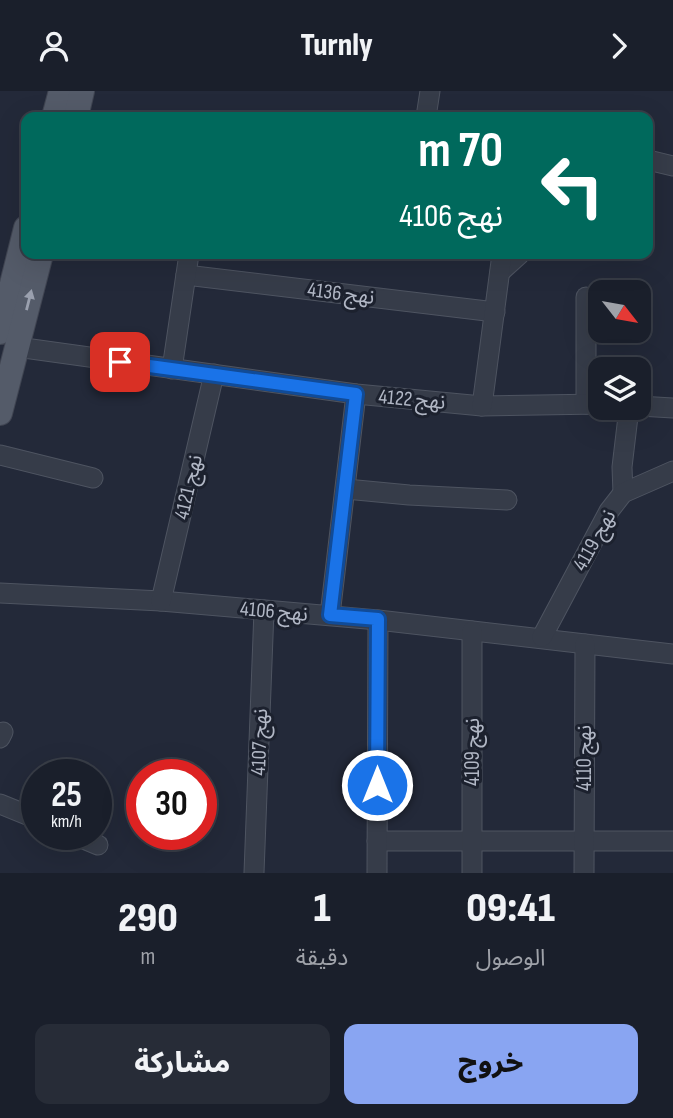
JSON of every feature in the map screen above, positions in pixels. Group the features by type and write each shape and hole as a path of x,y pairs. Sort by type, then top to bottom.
{"main road":[{"path":"55,112 61,91"},
{"path":"77,112 82,91"},
{"path":"0,413 21,259"},
{"path":"8,339 39,259"}],"street":[{"path":"427,112 430,91"},
{"path":"653,161 673,166"},
{"path":"172,369 188,259"},
{"path":"482,406 501,263"},
{"name":"نهج 4136","path":"186,275 495,312"},
{"path":"586,297 590,357"},
{"name":"نهج 4122","path":"8,339 172,369 356,394 482,406 588,404"},
{"name":"نهج 4121","path":"161,601 215,374"},
{"path":"330,615 356,394"},
{"path":"651,407 673,408"},
{"path":"623,493 622,467 628,420"},
{"path":"0,455 93,478"},
{"name":"نهج 4119","path":"542,638 609,511 623,493 673,471"},
{"path":"346,489 506,500"},
{"name":"نهج 4106","path":"0,593 161,601 378,619 673,654"},
{"name":"نهج 4107","path":"254,873 264,610"},
{"path":"377,873 378,619"},
{"name":"نهج 4109","path":"472,631 472,873"},
{"name":"نهج 4110","path":"584,873 585,644"},
{"path":"0,804 21,813"},
{"path":"377,841 673,841"}],"route":[{"path":"120,362 356,394 330,615 378,619 377,785"}]}
